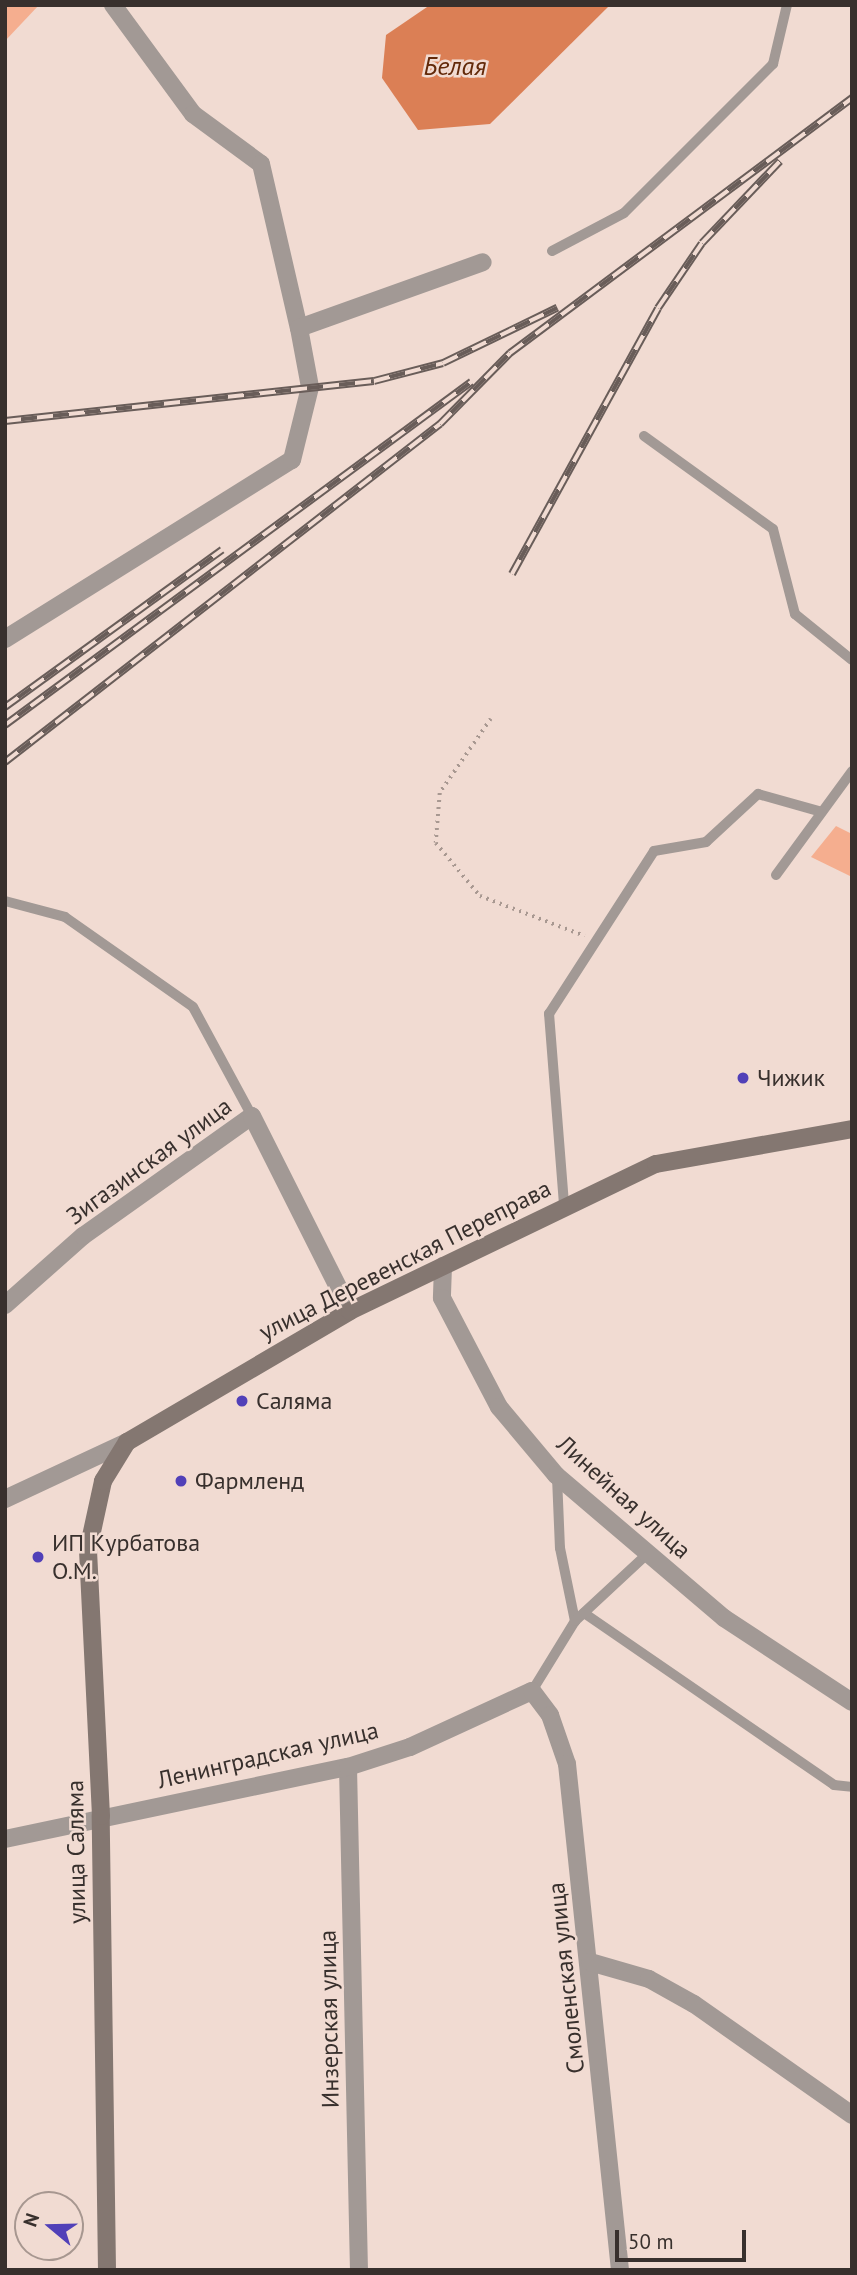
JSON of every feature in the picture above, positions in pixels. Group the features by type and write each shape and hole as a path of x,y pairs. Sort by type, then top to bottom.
{"street":[{"path":"5,639 292,460 310,387 261,164 193,114 113,5"},
{"path":"299,328 483,262"},
{"name":"Зигазинская улица","path":"5,1304 83,1236 252,1116 350,1311"},
{"name":"улица Деревенская Переправа","path":"5,1499 127,1442 350,1311 564,1204 656,1164 852,1129"},
{"name":"Линейная улица","path":"443,1266 442,1298 499,1407 556,1475 724,1618 852,1702"},
{"name":"улица Саляма","path":"107,2270 101,1816 88,1550 103,1481 127,1442"},
{"name":"Ленинградская улица","path":"5,1839 101,1816 348,1767 410,1747 532,1691"},
{"name":"Смоленская улица","path":"532,1691 550,1715 567,1764 590,1962 620,2270"},
{"name":"Инзерская улица","path":"348,1767 359,2270"},
{"path":"590,1962 649,1979 694,2004 852,2115"}],"lane":[{"path":"552,251 624,213 773,64 787,5"},
{"path":"644,436 773,529 795,614 852,660"},
{"path":"776,875 852,771"},
{"path":"564,1204 549,1014 654,851 706,842 758,794 821,812"},
{"path":"5,901 65,917 193,1007 252,1116"},
{"path":"556,1475 560,1548 575,1621"},
{"path":"532,1691 575,1621 647,1554"},
{"path":"584,1613 834,1785 852,1787"}],"path":[{"path":"491,719 440,793 436,843 480,896 597,940"}],"shaded area":[{"path":"5,5 39,5 5,41"},
{"path":"836,826 852,834 852,877 811,857"}],"water":[{"name":"Белая","path":"430,5 610,5 490,124 418,130 382,78 386,35"}],"railway":[{"path":"5,762 440,424 510,353 852,98"},
{"path":"512,574 658,308 702,243 780,161"},
{"path":"5,421 374,381 443,363 557,308"},
{"path":"5,725 471,382"},
{"path":"5,707 222,550"}],"place":[{"name":"Чижик","path":"743,1078"},
{"name":"Саляма","path":"242,1401"},
{"name":"Фармленд","path":"181,1481"},
{"name":"ИП Курбатова О.М.","path":"38,1557"}]}
